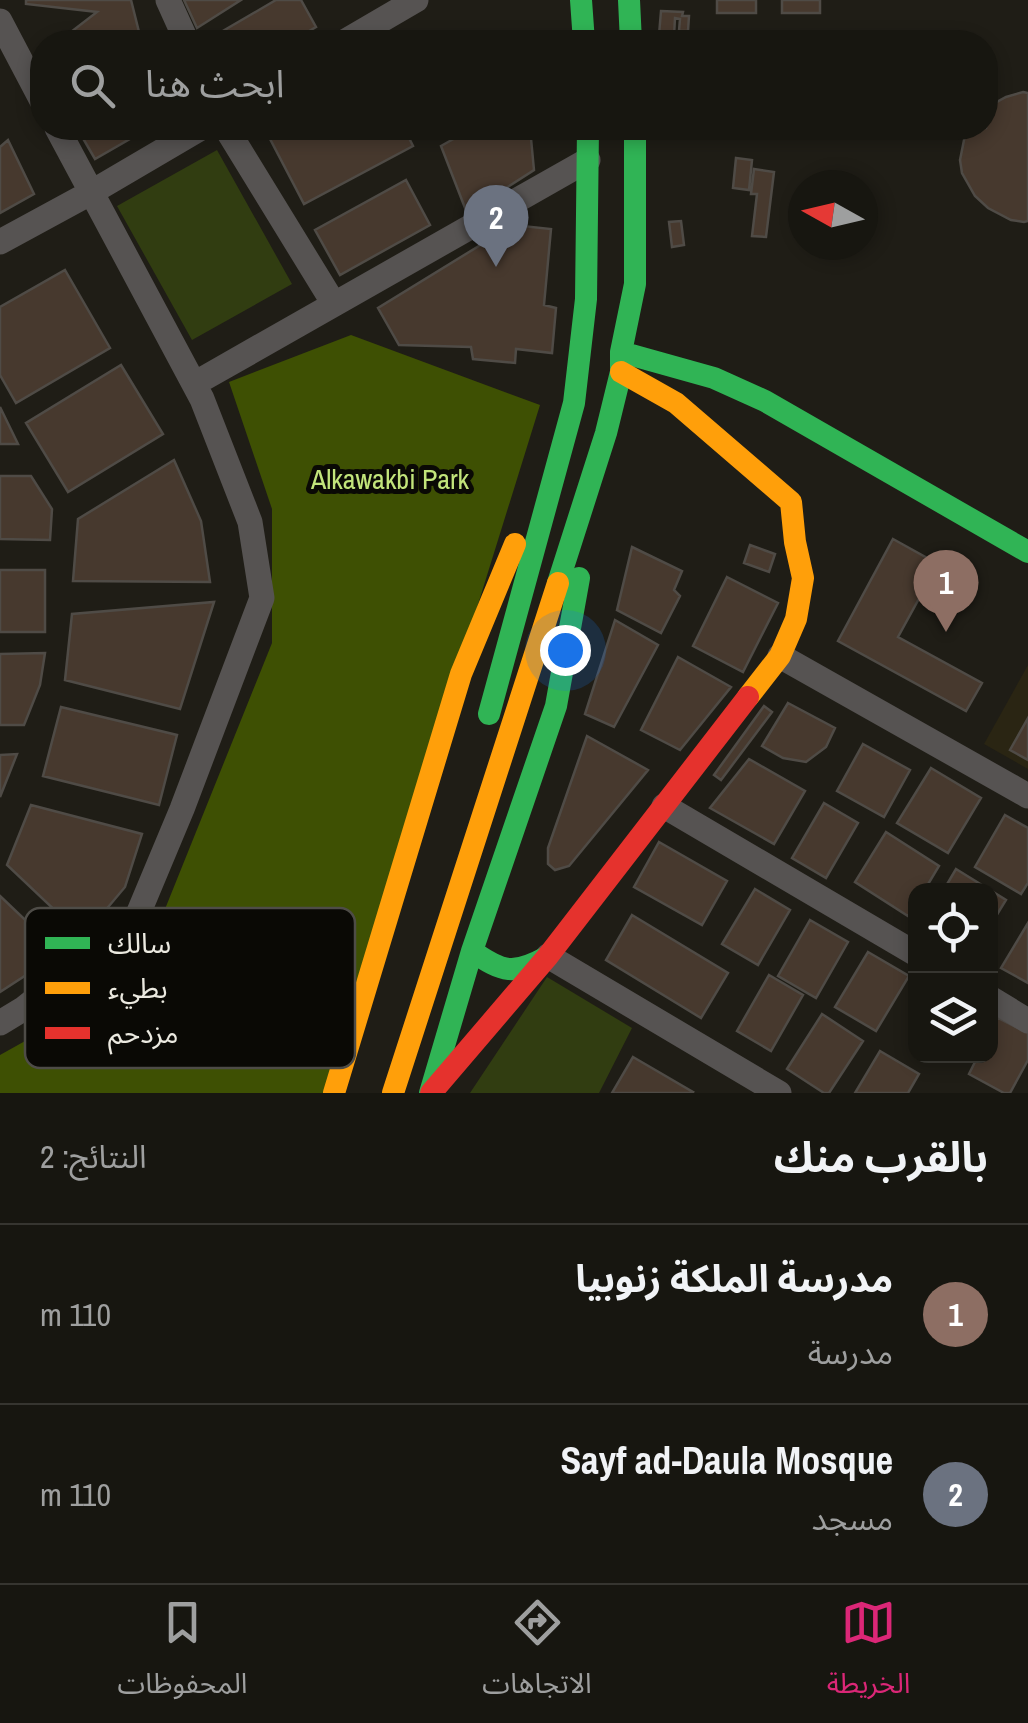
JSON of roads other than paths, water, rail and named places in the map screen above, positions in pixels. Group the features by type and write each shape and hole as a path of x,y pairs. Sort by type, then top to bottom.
{"main road":[{"path":"581,0 583,30"},
{"path":"629,0 630,30"},
{"path":"483,735 574,403 586,299 588,140"},
{"path":"430,1093 472,950 556,706 635,284 636,140"},
{"path":"621,362 714,378 764,401 1028,552"},
{"path":"430,1093 548,956 780,656 796,619 804,578 791,502 621,362"},
{"path":"355,1024 461,674 574,403"},
{"path":"393,1093 606,433"},
{"path":"370,1093 456,824"},
{"path":"472,950 508,968 523,969 548,956"},
{"path":"334,1093 342,1068"}],"street":[{"path":"168,0 182,30"},
{"path":"365,30 416,0"},
{"path":"0,22 30,78"},
{"path":"64,140 194,384 250,522 262,598 141,908"},
{"path":"0,242 181,140"},
{"path":"233,140 334,304"},
{"path":"194,384 588,160"},
{"path":"780,656 1028,796"},
{"path":"664,806 908,949"},
{"path":"548,956 780,1093"},
{"path":"998,1003 1028,1020"},
{"path":"0,1023 25,1008"}],"place":[{"name":"Sayf ad-Daula Mosque","path":"496,267"},
{"name":"مدرسة الملكة زنوبيا","path":"946,632"}],"park label":[{"name":"Alkawakbi Park","path":"390,479"}]}
